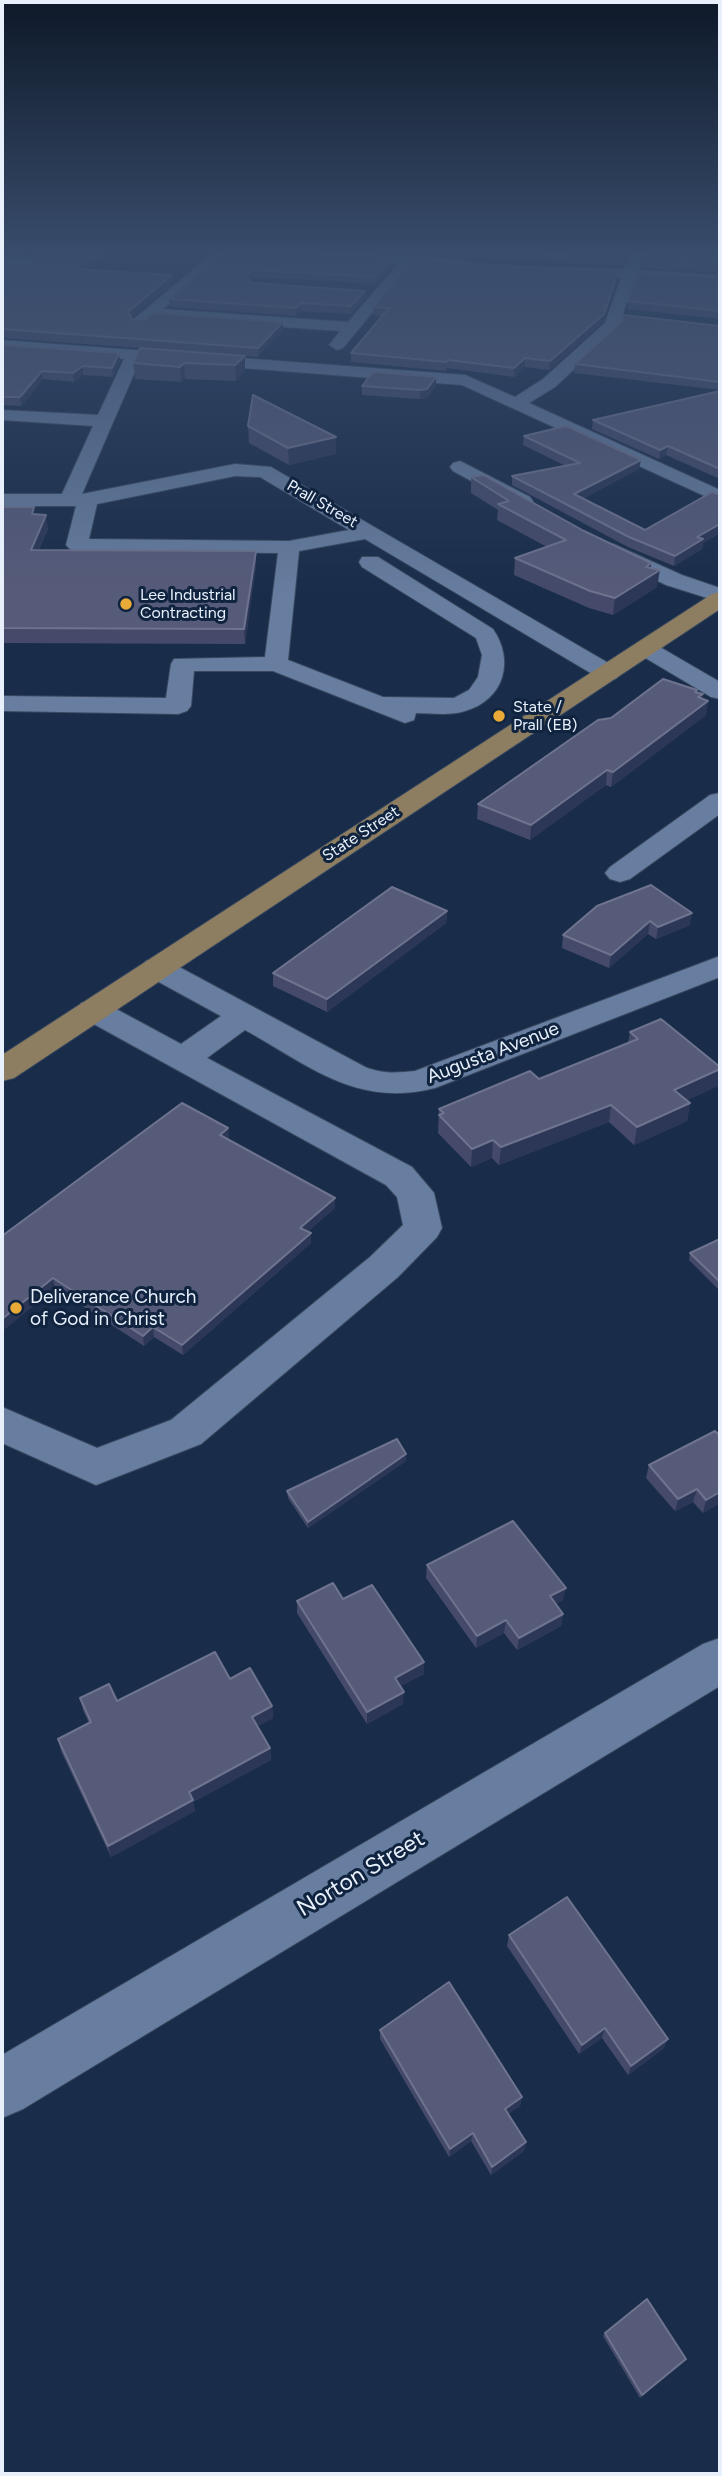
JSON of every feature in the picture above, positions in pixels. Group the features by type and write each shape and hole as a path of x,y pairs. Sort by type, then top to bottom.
{"main road":[{"name":"State Street","path":"2,1070 720,597"}],"street":[{"path":"128,369 105,421 80,500 85,515 77,545 289,547 369,532"},
{"path":"325,369 462,379 720,497"},
{"path":"517,402 549,383 565,369"},
{"path":"2,415 105,421"},
{"path":"460,467 544,513"},
{"name":"Prall Street","path":"2,500 80,500 235,470 268,473 608,673"},
{"path":"592,539 674,580 720,597"},
{"path":"336,540 485,634 493,644 494,674 468,704 382,705"},
{"path":"276,664 289,547"},
{"path":"443,608 481,598"},
{"path":"646,648 720,692"},
{"path":"2,704 178,706 183,664 276,664 423,722"},
{"path":"621,873 720,801"},
{"name":"Augusta Avenue","path":"157,968 361,1079 379,1084 406,1084 423,1080 720,966"},
{"path":"2,1424 96,1467 186,1432 384,1267 423,1228 415,1192 399,1176 93,1010"},
{"path":"183,1059 244,1015"},
{"name":"Norton Street","path":"2,2088 720,1660"}],"building":[{"path":"2,369 79,369 73,373 42,371 20,397 2,397"},
{"path":"612,369 720,369 720,382"},
{"path":"373,372 436,377 427,389 420,390 362,386"},
{"path":"720,391 720,469 668,446 660,450 593,420"},
{"path":"253,395 336,437 288,448 248,426"},
{"path":"566,426 641,460 574,494 645,530 712,492 720,495 720,524 697,537 703,539 675,556 629,537 512,476 580,463 524,436"},
{"path":"483,475 584,531 651,563 646,567 660,570 615,598 590,591 515,558 566,540 498,504 509,501 471,477"},
{"name":"Lee Industrial Contracting","path":"2,507 34,507 32,514 46,515 31,550 256,551 244,629 2,628"},
{"path":"663,679 697,690 695,692 703,694 698,697 708,701 613,772 607,770 531,825 478,804 598,720 611,718"},
{"path":"651,885 692,913 658,927 650,921 611,955 563,935 597,906"},
{"path":"392,887 447,911 327,999 273,973"},
{"path":"661,1019 720,1069 674,1090 690,1103 637,1127 611,1105 501,1147 493,1140 472,1149 439,1115 444,1113 439,1109 530,1071 539,1079 638,1039 630,1032"},
{"path":"182,1103 228,1128 220,1135 335,1198 300,1228 311,1233 182,1345 153,1327 143,1336 53,1278 2,1319 2,1236"},
{"path":"720,1239 720,1282 690,1253"},
{"path":"715,1431 720,1436 720,1492 706,1500 697,1489 678,1499 649,1465"},
{"path":"397,1439 406,1454 308,1522 287,1491"},
{"path":"513,1521 566,1588 550,1596 563,1614 519,1638 506,1620 477,1636 427,1565"},
{"path":"333,1583 343,1599 372,1585 424,1662 395,1678 404,1692 367,1712 297,1601"},
{"path":"215,1652 230,1679 250,1668 272,1706 252,1717 270,1748 189,1792 193,1800 108,1846 58,1739 91,1722 80,1698 109,1684 117,1701"},
{"path":"567,1897 668,2039 631,2066 605,2028 582,2045 509,1935"},
{"path":"449,1982 522,2097 505,2109 526,2142 492,2167 473,2133 450,2149 380,2030"},
{"path":"647,2299 686,2359 642,2395 605,2333"}],"place":[{"name":"Lee Industrial Contracting","path":"126,604"},
{"name":"State / Prall (EB)","path":"499,716"},
{"name":"Deliverance Church of God in Christ","path":"16,1308"}]}
